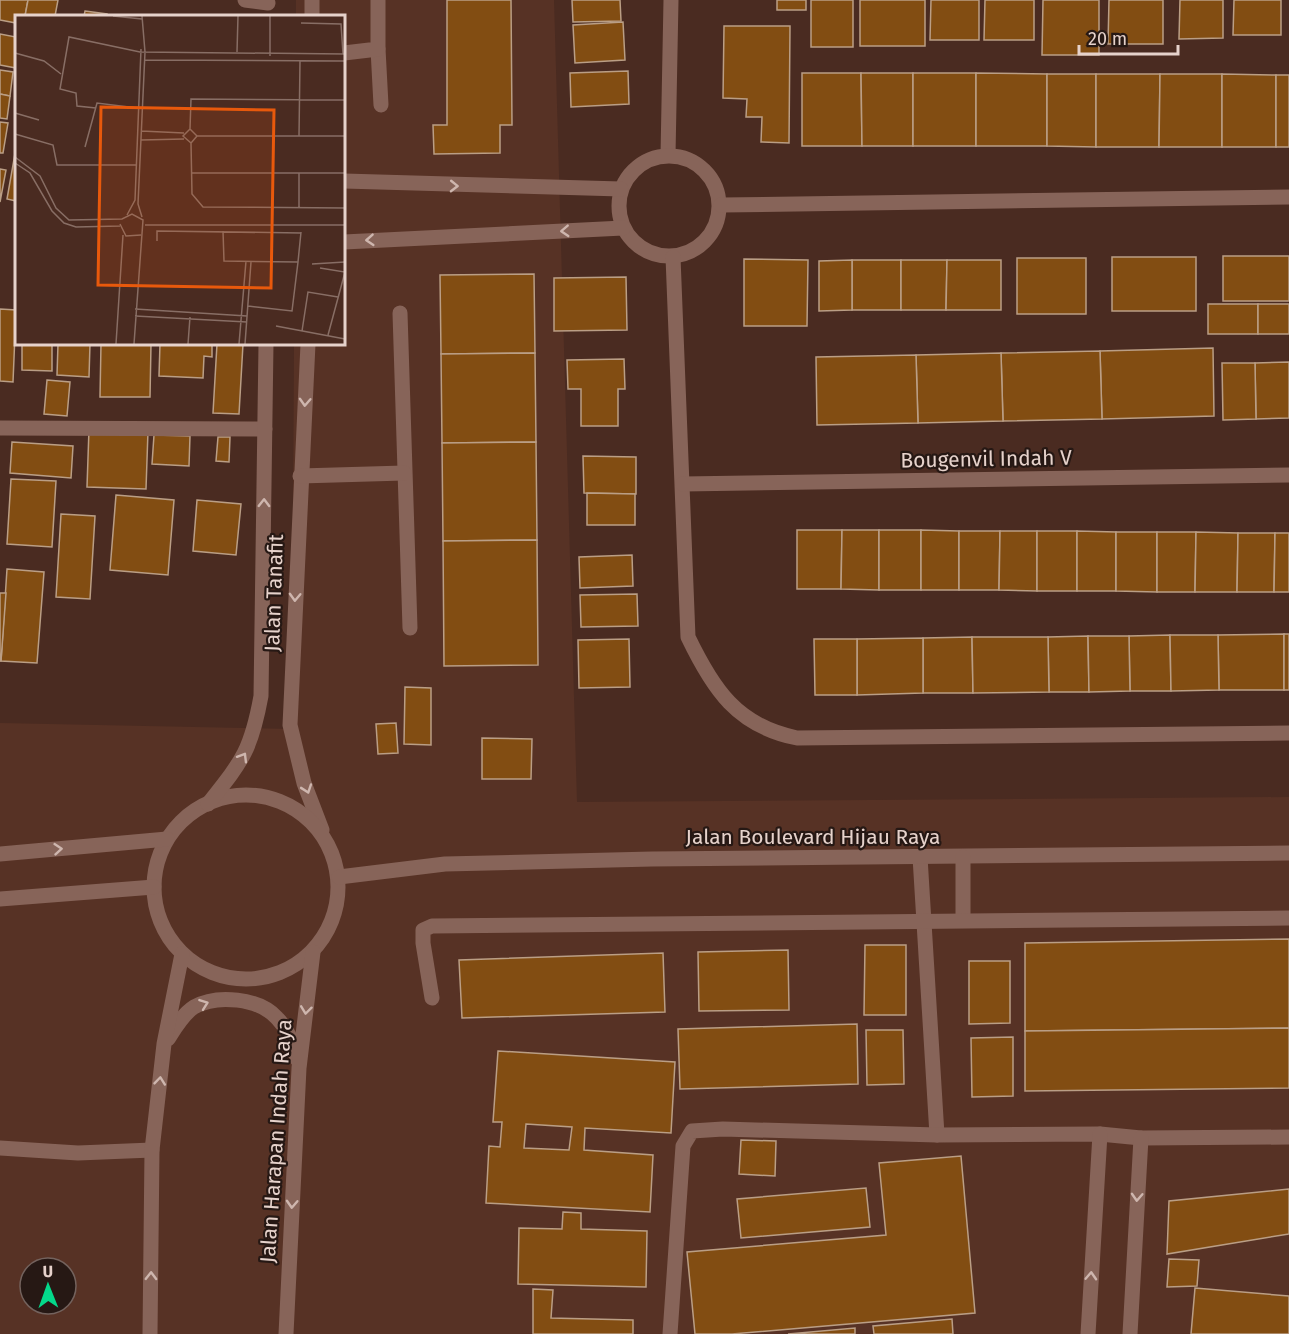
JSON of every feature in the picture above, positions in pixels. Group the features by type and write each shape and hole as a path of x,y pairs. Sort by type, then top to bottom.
{"street":[{"path":"245,0 268,7"},
{"path":"378,0 381,105"},
{"path":"668,155 671,0"},
{"path":"345,53 378,49"},
{"path":"668,155 688,158 705,169 716,185 721,205 717,224 707,240 692,251 673,256 653,254 635,244 623,228 618,208 621,189 632,171 648,159 668,155"},
{"path":"345,181 621,189"},
{"path":"721,205 1289,197"},
{"path":"345,242 623,228"},
{"path":"673,256 688,637 711,683 734,708 760,727 797,738 1289,733"},
{"path":"400,313 410,628"},
{"name":"Jalan Tanafit","path":"208,804 244,757 254,733 261,696 266,345"},
{"name":"Jalan Tanafit","path":"308,345 290,725 304,783 325,839"},
{"path":"0,428 265,429"},
{"path":"300,476 404,472"},
{"name":"Bougenvil Indah V","path":"683,484 1289,475"},
{"path":"244,795 264,797 299,811 325,839 334,857 339,877 339,897 334,918 313,952 297,965 278,974 258,978 237,979 217,975 182,954 161,923 154,887 157,862 167,839 185,818 208,804 244,795"},
{"path":"0,854 167,839"},
{"name":"Jalan Boulevard Hijau Raya","path":"339,877 445,864 652,859 1289,853"},
{"path":"921,857 937,1135"},
{"path":"963,857 963,920"},
{"path":"0,899 154,887"},
{"path":"432,998 423,944 423,930 432,926 1289,918"},
{"name":"Jalan Harapan Indah Raya","path":"286,1334 299,1068 313,952"},
{"path":"150,1334 152,1150 164,1044 182,954"},
{"path":"164,1044 182,1018 194,1008 215,999 243,1001 276,1016 290,1035 299,1068"},
{"path":"670,1334 683,1146 692,1131 723,1129 937,1135 1100,1134 1141,1138 1289,1137"},
{"path":"1088,1334 1100,1134"},
{"path":"1130,1334 1141,1138"},
{"path":"0,1148 78,1153 152,1150"}],"shaded area":[{"path":"296,0 554,0 577,802 1289,797 1289,1334 0,1334 0,723 292,729 294,345 345,345 345,15 296,15"}],"building":[{"path":"0,0 28,0 25,15 15,15 15,23 0,20"},
{"path":"28,0 58,0 55,15 25,15"},
{"path":"447,0 511,0 512,125 500,125 500,153 434,154 433,125 447,125"},
{"path":"572,0 620,0 621,21 573,22"},
{"path":"777,0 806,0 806,10 777,10"},
{"path":"811,0 853,0 853,47 811,47"},
{"path":"860,0 925,0 925,46 860,46"},
{"path":"931,0 979,0 979,40 930,40"},
{"path":"985,0 1034,0 1034,40 984,40"},
{"path":"1043,0 1099,0 1099,55 1042,55"},
{"path":"1109,0 1163,0 1163,44 1108,44"},
{"path":"1180,0 1223,0 1223,38 1179,39"},
{"path":"1234,0 1281,0 1281,35 1233,35"},
{"path":"85,11 107,14 107,15 84,15"},
{"path":"623,22 625,60 575,63 573,25"},
{"path":"724,26 790,26 789,143 761,142 762,117 746,117 747,99 723,98"},
{"path":"0,34 15,37 15,68 0,65"},
{"path":"0,70 13,72 10,96 0,94"},
{"path":"628,71 629,104 571,107 570,73"},
{"path":"802,73 861,73 862,146 802,146"},
{"path":"861,73 913,73 913,146 862,146"},
{"path":"913,73 976,73 976,146 913,146"},
{"path":"976,73 1047,74 1047,146 976,146"},
{"path":"1047,74 1096,74 1096,147 1047,146"},
{"path":"1096,74 1160,74 1159,147 1096,147"},
{"path":"1160,74 1222,74 1222,147 1159,147"},
{"path":"1222,74 1276,75 1276,147 1222,147"},
{"path":"1276,75 1289,75 1289,147 1276,147"},
{"path":"0,94 10,96 7,119 0,118"},
{"path":"0,122 8,123 3,153 0,153"},
{"path":"15,154 15,201 7,199"},
{"path":"0,169 6,170 0,202"},
{"path":"1223,256 1289,256 1289,301 1223,301"},
{"path":"1112,257 1196,257 1196,311 1112,311"},
{"path":"1017,258 1086,258 1086,314 1017,314"},
{"path":"744,259 808,260 807,326 744,326"},
{"path":"852,260 901,260 901,310 852,310"},
{"path":"852,260 852,310 819,311 819,261"},
{"path":"901,260 947,260 946,310 901,310"},
{"path":"947,260 1001,260 1001,310 946,310"},
{"path":"534,274 535,353 441,354 440,275"},
{"path":"626,277 627,330 554,331 554,278"},
{"path":"1208,304 1258,304 1258,334 1208,334"},
{"path":"1258,304 1289,304 1289,334 1258,334"},
{"path":"0,309 15,310 13,382 0,381"},
{"path":"22,345 52,345 52,371 22,370"},
{"path":"58,345 90,345 89,377 57,375"},
{"path":"101,345 151,345 150,397 100,397"},
{"path":"160,345 212,345 212,357 204,356 203,378 159,376"},
{"path":"217,345 243,345 239,414 213,413"},
{"path":"1213,348 1214,416 1102,419 1100,351"},
{"path":"1100,351 1102,419 1003,421 1001,353"},
{"path":"535,353 536,442 442,443 441,354"},
{"path":"1001,353 1003,421 918,423 916,355"},
{"path":"916,355 918,423 817,425 816,357"},
{"path":"624,359 625,389 618,389 618,426 581,426 581,389 568,389 567,360"},
{"path":"1289,362 1289,418 1256,419 1255,363"},
{"path":"1222,363 1255,363 1256,419 1223,420"},
{"path":"47,380 70,382 67,416 44,414"},
{"path":"89,429 148,431 146,489 87,487"},
{"path":"154,435 190,436 189,466 152,464"},
{"path":"218,437 230,437 229,462 216,461"},
{"path":"12,442 73,446 71,478 10,473"},
{"path":"536,442 537,540 443,541 442,443"},
{"path":"583,456 636,457 636,494 584,493"},
{"path":"11,479 56,481 52,547 7,544"},
{"path":"587,493 635,494 635,525 587,525"},
{"path":"116,495 174,500 168,575 110,570"},
{"path":"197,500 241,504 236,555 193,551"},
{"path":"61,514 95,516 90,599 56,597"},
{"path":"797,530 842,530 841,589 797,589"},
{"path":"842,530 879,530 879,590 841,589"},
{"path":"879,530 921,530 921,590 879,590"},
{"path":"921,530 959,531 959,590 921,590"},
{"path":"959,531 1000,531 999,590 959,590"},
{"path":"1000,531 1037,531 1037,591 999,590"},
{"path":"1037,531 1077,531 1077,591 1037,591"},
{"path":"1077,531 1116,532 1116,591 1077,591"},
{"path":"1116,532 1157,532 1157,592 1116,591"},
{"path":"1157,532 1196,532 1195,592 1157,592"},
{"path":"1196,532 1238,533 1237,592 1195,592"},
{"path":"1238,533 1275,533 1274,592 1237,592"},
{"path":"1275,533 1289,533 1289,592 1274,592"},
{"path":"537,540 538,665 444,666 443,541"},
{"path":"632,555 633,586 580,588 579,557"},
{"path":"7,569 44,572 37,663 1,661"},
{"path":"0,593 6,593 1,661 0,661"},
{"path":"637,594 638,626 581,627 580,595"},
{"path":"1284,634 1284,690 1219,690 1218,635"},
{"path":"1284,634 1289,634 1289,690 1284,690"},
{"path":"1170,635 1171,691 1130,691 1129,636"},
{"path":"1170,635 1218,635 1219,690 1171,691"},
{"path":"1088,636 1089,692 1049,692 1048,637"},
{"path":"1088,636 1129,636 1130,691 1089,692"},
{"path":"972,637 973,693 923,693 923,638"},
{"path":"972,637 1048,637 1049,692 973,693"},
{"path":"923,638 923,693 857,695 857,639"},
{"path":"629,639 630,687 579,688 578,640"},
{"path":"814,639 857,639 857,695 815,695"},
{"path":"405,687 431,688 431,745 404,744"},
{"path":"396,723 398,753 378,754 376,724"},
{"path":"482,738 532,739 531,779 482,779"},
{"path":"1289,939 1289,1028 1025,1031 1025,943"},
{"path":"865,945 906,945 906,1015 864,1015"},
{"path":"788,950 789,1010 699,1011 698,952"},
{"path":"663,953 665,1012 462,1018 459,960"},
{"path":"969,961 1010,961 1010,1023 969,1024"},
{"path":"857,1024 858,1084 680,1089 678,1029"},
{"path":"1289,1028 1289,1088 1025,1091 1025,1031"},
{"path":"866,1030 903,1030 904,1084 867,1085"},
{"path":"1013,1037 1013,1096 972,1097 971,1038"},
{"path":"498,1051 675,1062 671,1133 585,1128 584,1150 653,1155 650,1212 486,1203 489,1146 500,1147 502,1122 493,1122","holes":["526,1124 572,1127 569,1150 524,1148"]},
{"path":"741,1140 776,1141 775,1176 739,1174"},
{"path":"961,1156 975,1313 732,1334 695,1334 687,1252 886,1235 879,1163"},
{"path":"866,1188 870,1227 741,1238 737,1199"},
{"path":"1289,1189 1289,1234 1167,1254 1169,1201"},
{"path":"563,1212 581,1213 581,1229 647,1231 646,1287 518,1284 519,1228 562,1229"},
{"path":"1169,1259 1199,1260 1197,1286 1167,1287"},
{"path":"1195,1288 1289,1296 1289,1334 1191,1334"},
{"path":"533,1289 553,1290 551,1318 633,1320 633,1334 533,1334"},
{"path":"952,1319 953,1334 874,1334 873,1326"},
{"path":"855,1328 855,1334 788,1334"}]}
